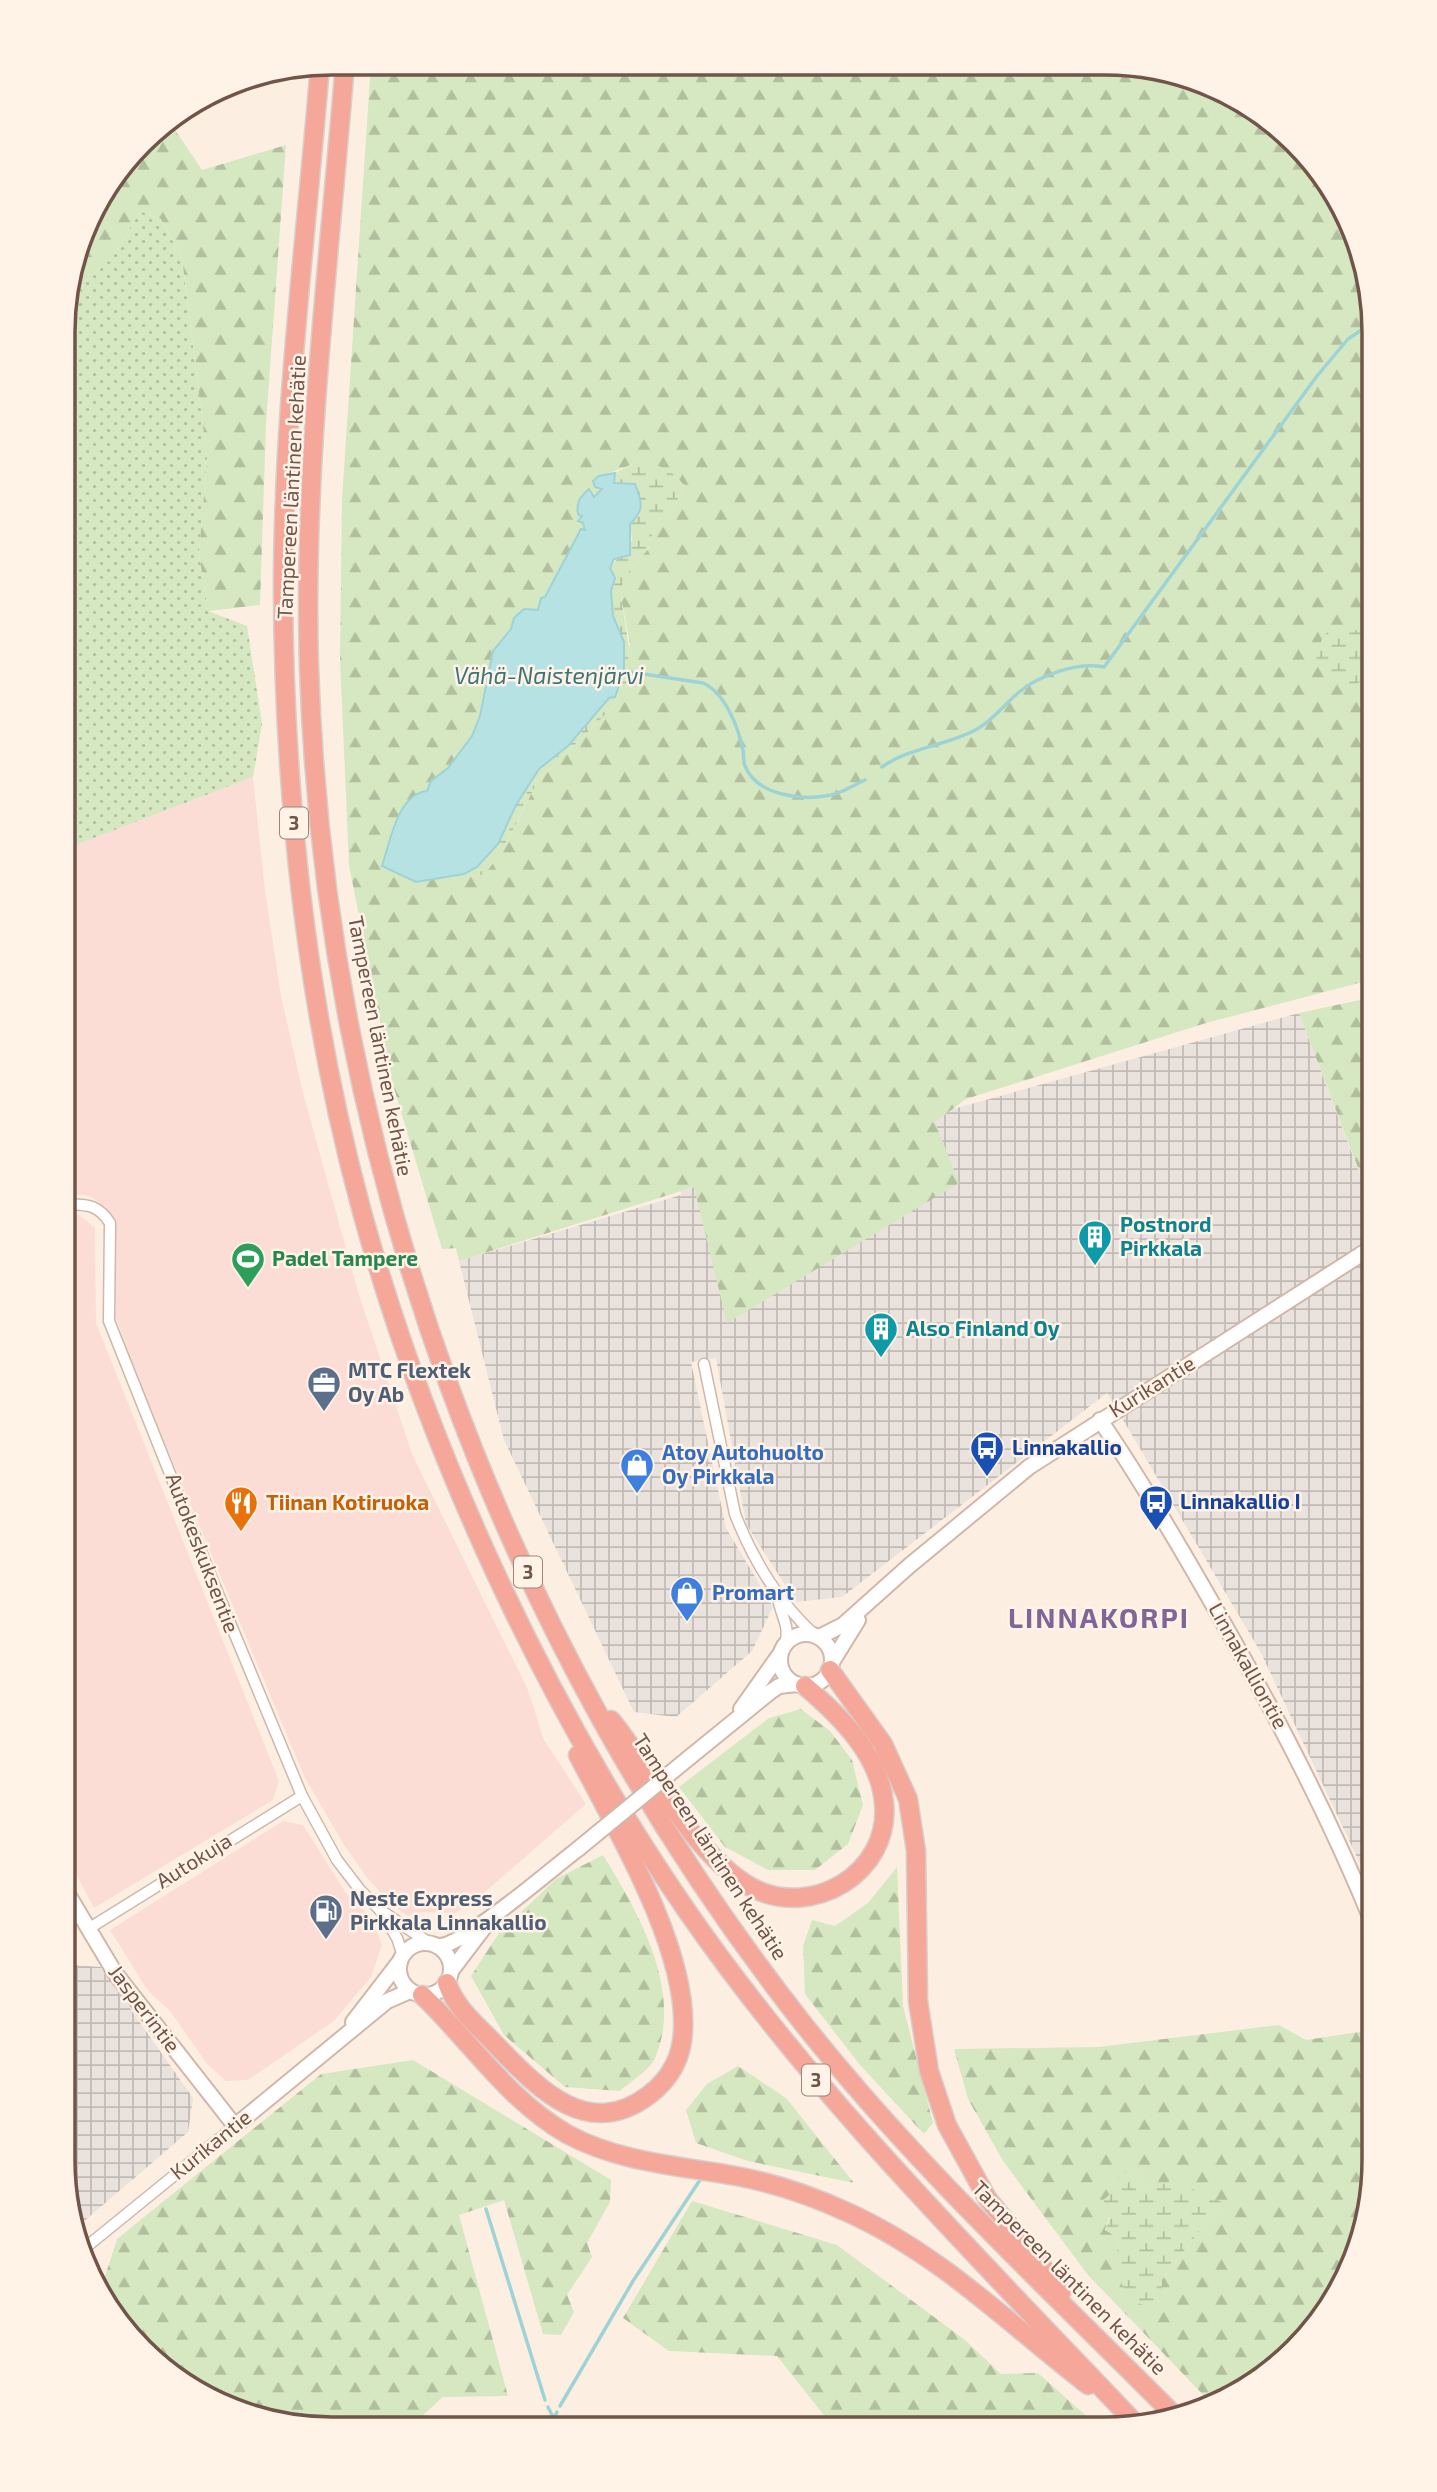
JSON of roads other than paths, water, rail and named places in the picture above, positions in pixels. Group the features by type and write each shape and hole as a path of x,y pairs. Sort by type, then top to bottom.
{"highway":[{"name":"Tampereen läntinen kehätie","path":"344,75 314,435 308,586 316,791 341,982 384,1185 439,1362 515,1544 589,1694 618,1750 717,1906 805,2026 881,2116 996,2240 1167,2409"},
{"name":"Tampereen läntinen kehätie","path":"319,76 289,434 283,583 287,743 301,895 311,968 362,1212 399,1328 445,1452 555,1697 686,1910 810,2072 915,2192 1128,2416"},
{"path":"831,1666 883,1744 908,1799 916,1851 918,2001 929,2071 947,2125 987,2198 1090,2331"},
{"path":"589,1694 626,1738 667,1799 724,1866 738,1878 764,1892 811,1897 836,1889 866,1864 882,1830 884,1804 878,1775 844,1721 801,1685"},
{"path":"449,1977 460,2009 528,2079 565,2105 604,2111 632,2105 663,2083 676,2063 683,2033 683,2014 672,1959 636,1871 576,1752 555,1697"},
{"path":"416,1993 460,2031 523,2103 551,2124 600,2148 783,2188 869,2222 964,2282 1126,2416"}],"main road":[{"name":"Kurikantie","path":"817,1636 834,1632 996,1492 1100,1420 1362,1254"},
{"name":"Linnakalliontie","path":"1100,1420 1168,1525 1279,1721 1339,1844 1362,1898"},
{"name":"Kurikantie","path":"831,1666 844,1638 876,1597"},
{"path":"492,1917 436,1993 416,1993 400,1977 402,1958 415,1945 453,1943 492,1917 734,1719 779,1686 822,1681 831,1666 830,1649 817,1636 798,1635 783,1649 734,1719"},
{"path":"783,1649 780,1668 801,1685"},
{"name":"Jasperintie","path":"75,1906 115,1973 235,2126"},
{"path":"434,1945 448,1957 449,1977"},
{"name":"Kurikantie","path":"343,2038 402,1958"},
{"name":"Kurikantie","path":"235,2126 387,2001 416,1993"}],"street":[{"name":"Autokeskuksentie","path":"75,1204 94,1205 101,1209 110,1223 109,1321 215,1589 302,1796 337,1860 380,1910 397,1938 402,1958"},
{"path":"704,1364 735,1514 778,1597 787,1628 783,1649"},
{"path":"778,1597 817,1636"},
{"name":"Autokuja","path":"88,1928 302,1796"},
{"name":"Autokeskuksentie","path":"380,1910 434,1945"},
{"name":"Kurikantie","path":"90,2244 235,2126"}],"water":[{"name":"Vähä-Naistenjärvi","path":"615,473 614,483 635,484 641,505 630,524 630,555 614,559 610,568 615,578 611,591 613,616 624,642 624,671 615,697 609,698 569,745 539,769 516,805 498,844 477,867 464,874 416,882 382,866 396,821 408,801 427,791 431,781 448,768 472,736 480,716 493,651 511,629 514,618 524,609 538,610 541,598 545,597 581,529 585,530 583,523 578,521 582,516 578,514 579,500 589,489 594,497 602,489 595,487 593,481 599,476"}],"waterway":[{"path":"882,767 904,755 965,735 983,726 1018,693 1047,676 1082,666 1104,667 1317,376 1348,339 1362,330"},
{"path":"624,671 703,683 711,688 724,702 734,721 745,766 751,776 770,790 795,796 820,797 839,793 865,780"},
{"path":"560,2406 633,2281 700,2180"},
{"path":"486,2209 545,2400"},
{"path":"548,2407 553,2417"},
{"path":"555,2417 557,2412"}],"place":[{"name":"Postnord Pirkkala","path":"1095,1267"},
{"name":"Padel Tampere","path":"248,1289"},
{"name":"Also Finland Oy","path":"881,1359"},
{"name":"MTC Flextek Oy Ab","path":"324,1413"},
{"name":"Linnakallio","path":"987,1478"},
{"name":"Atoy Autohuolto Oy Pirkkala","path":"637,1495"},
{"name":"Linnakallio I","path":"1156,1532"},
{"name":"Tiinan Kotiruoka","path":"241,1533"},
{"name":"Promart","path":"687,1623"},
{"name":"Neste Express Pirkkala Linnakallio","path":"326,1941"}],"district":[{"name":"LINNAKORPI","path":"1099,1618"}]}
